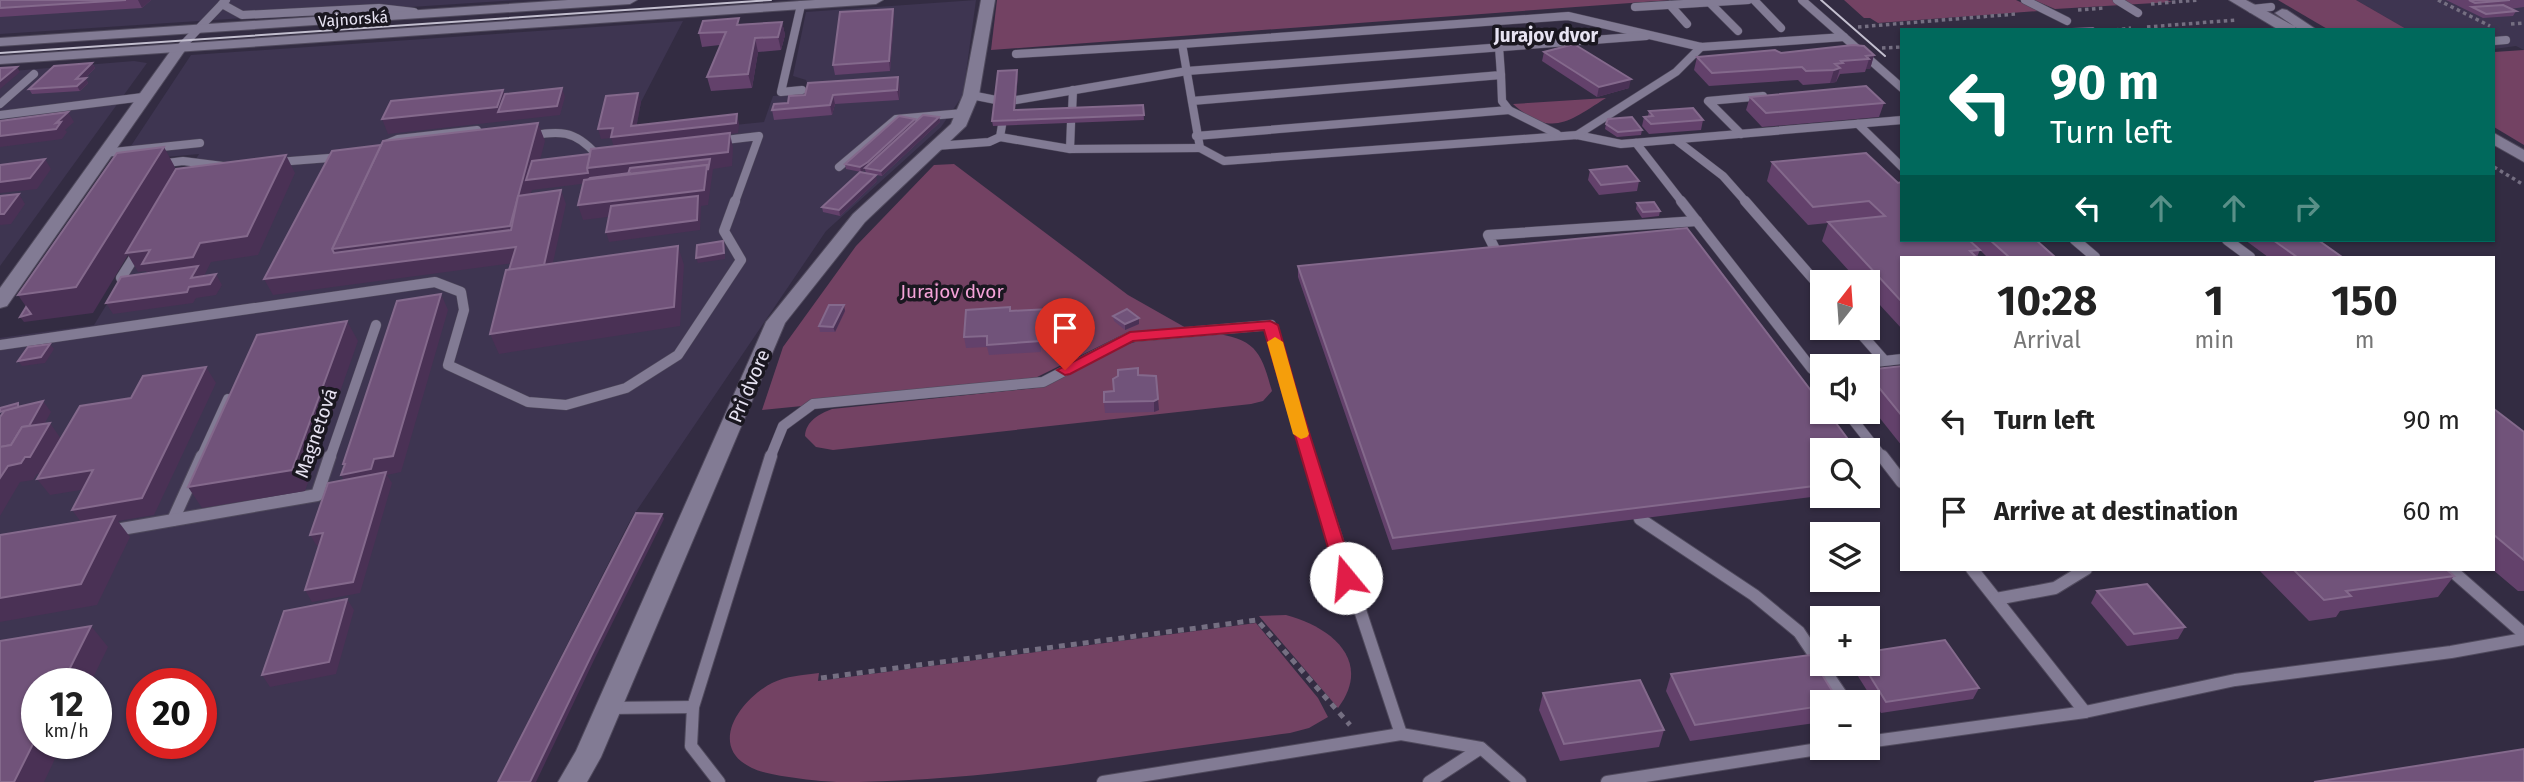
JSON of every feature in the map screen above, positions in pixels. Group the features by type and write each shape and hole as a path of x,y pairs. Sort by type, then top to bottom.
{"main road":[{"name":"Vajnorská","path":"0,42 630,0"},
{"name":"Vajnorská","path":"0,61 876,0"},
{"name":"Pri dvore","path":"572,782 587,757 606,708 692,520 776,322 859,218 958,126 967,104 988,0"},
{"path":"2236,0 2305,28"},
{"path":"2256,9 2287,28"},
{"path":"1,300 179,49"},
{"path":"2495,139 2524,157"},
{"path":"2495,150 2524,167"}],"lane":[{"path":"1635,7 1751,0 1782,28"},
{"path":"1802,0 1900,86"},
{"path":"2025,0 2067,22"},
{"path":"2117,0 2138,13"},
{"path":"179,49 224,2 242,15 379,8 424,14"},
{"path":"1709,2 1738,31"},
{"path":"801,5 781,92 802,90"},
{"path":"1670,5 1687,24"},
{"path":"1016,54 1568,16 1702,47 1844,37"},
{"path":"1016,100 1146,81 1187,71 1659,35"},
{"path":"2495,41 2506,40"},
{"path":"1182,44 1199,148"},
{"path":"1499,47 1502,101 1509,110 1536,126 1563,136"},
{"path":"1577,135 1676,72 1702,47"},
{"path":"0,104 34,74"},
{"path":"1192,101 1501,75"},
{"path":"1072,112 1073,90"},
{"path":"1741,134 1708,101 1775,95"},
{"path":"0,115 143,97"},
{"path":"839,167 896,119 996,100"},
{"path":"1196,136 1509,110"},
{"path":"936,146 989,142 1000,137 1070,149 1199,148 1224,161 1577,135 1621,144 1900,120"},
{"path":"1070,149 1072,122"},
{"path":"1858,124 1900,165"},
{"path":"1000,137 1002,125"},
{"path":"400,151 378,150 398,139 491,128"},
{"path":"517,137 569,131 586,141 597,155 610,153"},
{"path":"0,345 435,282 461,292 464,310 448,365 528,402 566,405 626,388 678,355 741,260 723,231 759,136 705,142"},
{"path":"1676,139 1723,176 1810,275"},
{"path":"100,164 200,143"},
{"path":"1636,143 1810,359"},
{"path":"264,164 357,155"},
{"path":"185,174 192,162"},
{"path":"144,165 192,162 216,166 239,165"},
{"path":"1499,257 1488,236 1697,221"},
{"path":"2077,242 2094,256"},
{"path":"2230,242 2249,256"},
{"path":"121,278 142,243"},
{"name":"Magnetová","path":"95,534 317,495 376,325"},
{"path":"719,782 691,746 693,707 783,426 813,404 1043,382 1130,337 1270,325 1350,589 1401,734"},
{"path":"1866,340 1884,360"},
{"path":"1880,361 1900,359"},
{"path":"173,520 234,387"},
{"path":"1856,424 1900,479"},
{"path":"1640,519 1754,595 1799,632 1838,690"},
{"path":"1974,571 2085,712"},
{"path":"1996,599 2047,591 2083,571"},
{"path":"2452,571 2524,634"},
{"path":"1880,737 2085,712 2235,680 2451,652 2524,639"},
{"path":"606,708 693,707"},
{"path":"1103,782 1401,734 1481,748 1520,782"},
{"path":"1429,782 1481,748"},
{"path":"1607,782 1689,776 1810,751"}],"path":[{"path":"1835,29 2198,0"},
{"path":"2438,0 2490,26"},
{"path":"2455,9 2462,8"},
{"path":"2128,28 2256,9"},
{"path":"2495,168 2524,185"},
{"path":"821,678 1257,620 1364,741"}],"shaded area":[{"path":"0,0 518,0 0,34"},
{"path":"976,0 963,95 941,127 826,231 631,519 497,782 0,782 0,338 94,325 199,154 121,161 191,55 683,21 641,102 635,135 764,122 773,96 810,93 806,80 793,76 806,12"},
{"path":"2356,0 2524,0 2524,50 2516,46 2495,49 2495,28 2405,28"},
{"path":"134,61 147,63 0,266 0,72"}],"green space":[{"path":"997,0 1672,0 991,50"},
{"path":"1844,0 2016,0 2039,11 1878,23 1864,18"},
{"path":"2034,0 2167,0 2172,2 2055,9"},
{"path":"2278,0 2356,0 2405,28 2326,28"},
{"path":"2524,50 2524,145 2495,128 2495,52"},
{"path":"1606,98 1581,114 1560,123 1538,121 1513,104"},
{"name":"Jurajov dvor","path":"954,164 1128,295 1188,329 1120,336 1023,384 762,410 783,347 856,246 934,165"},
{"path":"1218,334 1250,345 1261,359 1272,391 1263,401 833,450 816,447 805,436 811,422 832,409 1036,388 1125,345 1159,338"},
{"path":"1286,615 1317,627 1331,637 1349,660 1351,675 1348,691 1338,708 1259,616"},
{"path":"1256,623 1318,698 1328,717 1309,728 1290,733 1036,769 893,781 836,782 759,771 738,759 731,748 733,723 740,711 760,690 789,677 819,673 818,681"}],"building":[{"path":"0,0 126,0 0,8"},
{"path":"2469,0 2510,0 2475,3"},
{"path":"2503,5 2516,11 2486,14 2472,7"},
{"path":"893,9 889,61 833,65 840,12"},
{"path":"739,18 737,25 782,22 778,37 755,38 748,74 707,77 726,32 699,33 703,21"},
{"path":"1574,44 1631,79 1599,87 1544,52"},
{"path":"1864,46 1874,55 1866,56 1869,59 1841,61 1843,63 1835,64 1840,68 1834,70 1806,71 1802,67 1712,73 1697,57 1775,50 1781,53"},
{"path":"92,63 76,79 86,78 77,86 29,89 54,66"},
{"path":"17,67 0,81 0,68"},
{"path":"1017,70 1014,110 1143,105 1144,115 992,121 998,71"},
{"path":"898,77 897,90 833,95 830,105 772,110 774,104 788,103 789,96 805,95 808,83"},
{"path":"1866,86 1884,103 1766,113 1750,97"},
{"path":"562,88 557,106 498,112 505,94"},
{"path":"503,90 497,107 382,119 391,101"},
{"path":"638,93 631,126 737,114 736,123 611,137 613,128 598,129 606,96"},
{"path":"1693,108 1703,120 1651,124 1644,117 1653,116 1649,111"},
{"path":"68,112 56,123 61,122 56,129 0,136 0,121"},
{"path":"923,115 939,117 881,171 865,168"},
{"path":"899,116 915,119 868,162 860,167 845,164"},
{"path":"1632,117 1642,130 1618,132 1606,124 1608,119"},
{"path":"538,123 510,226 332,249 383,141"},
{"path":"730,133 728,152 587,168 591,149"},
{"path":"381,145 332,249 334,253 511,230 518,196 561,190 544,265 509,270 516,247 264,279 332,151"},
{"path":"164,147 76,287 18,295 117,153"},
{"path":"1866,153 1900,182 1900,242 1971,242 1980,250 1970,251 1975,256 1900,256 1900,300 1880,278 1880,270 1872,270 1828,222 1885,216 1869,201 1813,207 1772,162"},
{"path":"590,154 588,173 526,180 532,161"},
{"path":"286,155 247,236 200,243 193,257 142,264 150,250 126,253 176,169"},
{"path":"45,159 30,178 0,182 0,165"},
{"path":"710,159 708,170 707,165 628,174 630,168"},
{"path":"707,165 704,190 578,205 584,180"},
{"path":"1627,166 1639,181 1601,185 1590,170"},
{"path":"860,172 876,175 839,210 822,207"},
{"path":"628,174 589,179 590,178"},
{"path":"19,194 4,214 0,214 0,196"},
{"path":"698,196 697,220 606,232 611,206"},
{"path":"1654,202 1660,211 1643,212 1637,203"},
{"path":"1687,228 1810,389 1810,424 1837,424 1847,438 1810,438 1810,486 1393,538 1298,266"},
{"path":"723,241 724,253 696,258 697,245"},
{"path":"1992,242 2038,242 2054,256 2008,256"},
{"path":"2276,242 2321,242 2341,256 2296,256"},
{"path":"678,246 674,307 490,334 506,270"},
{"path":"198,266 191,278 216,274 210,284 189,287 187,292 106,303 121,277"},
{"path":"441,294 393,456 374,459 371,469 341,475 397,301"},
{"path":"829,305 844,305 833,327 819,326"},
{"path":"26,307 31,314 20,317"},
{"path":"1010,307 1010,311 1050,309 1049,332 1040,332 1040,341 987,345 987,336 964,337 966,310"},
{"path":"1127,309 1139,318 1125,324 1113,316"},
{"path":"347,321 292,470 188,487 257,335"},
{"path":"50,344 41,357 18,361 28,347"},
{"path":"1900,366 1900,414 1880,389 1880,369"},
{"path":"206,367 142,498 72,510 93,470 37,479 80,406 131,398 143,376"},
{"path":"1138,368 1138,375 1156,376 1158,399 1104,402 1104,392 1114,391 1113,379 1118,376 1118,370"},
{"path":"43,401 29,426 22,427 11,445 0,447 0,417 5,410"},
{"path":"18,403 18,407 0,412 0,408"},
{"path":"2495,410 2524,432 2524,560 2495,536"},
{"path":"50,423 30,457 25,457 21,463 8,466 0,478 0,447 11,445 22,427"},
{"path":"386,472 353,582 305,590 323,533 310,535 328,483"},
{"path":"636,513 662,514 530,782 498,782"},
{"path":"115,516 81,584 0,598 0,535"},
{"path":"2295,571 2448,571 2454,576 2346,591 2351,596 2324,600"},
{"path":"2147,584 2185,627 2134,634 2097,591"},
{"path":"347,599 329,662 262,675 284,611"},
{"path":"91,626 70,668 21,668 21,759 26,759 14,782 0,782 0,641"},
{"path":"1945,640 1979,688 1886,702 1870,676 1880,676 1880,650"},
{"path":"1810,655 1810,676 1823,676 1832,690 1810,690 1810,708 1695,725 1671,674"},
{"path":"1640,680 1664,730 1564,744 1543,693"},
{"path":"2524,749 2524,782 2314,782"}],"tram line":[{"path":"0,53 771,0"},
{"path":"1821,0 1885,56"}],"slow traffic":[{"path":"1275,342 1301,434"}],"district":[{"name":"Jurajov dvor","path":"1546,35"}],"route":[{"path":"1065,370 1130,337 1270,325 1346,578"}]}
